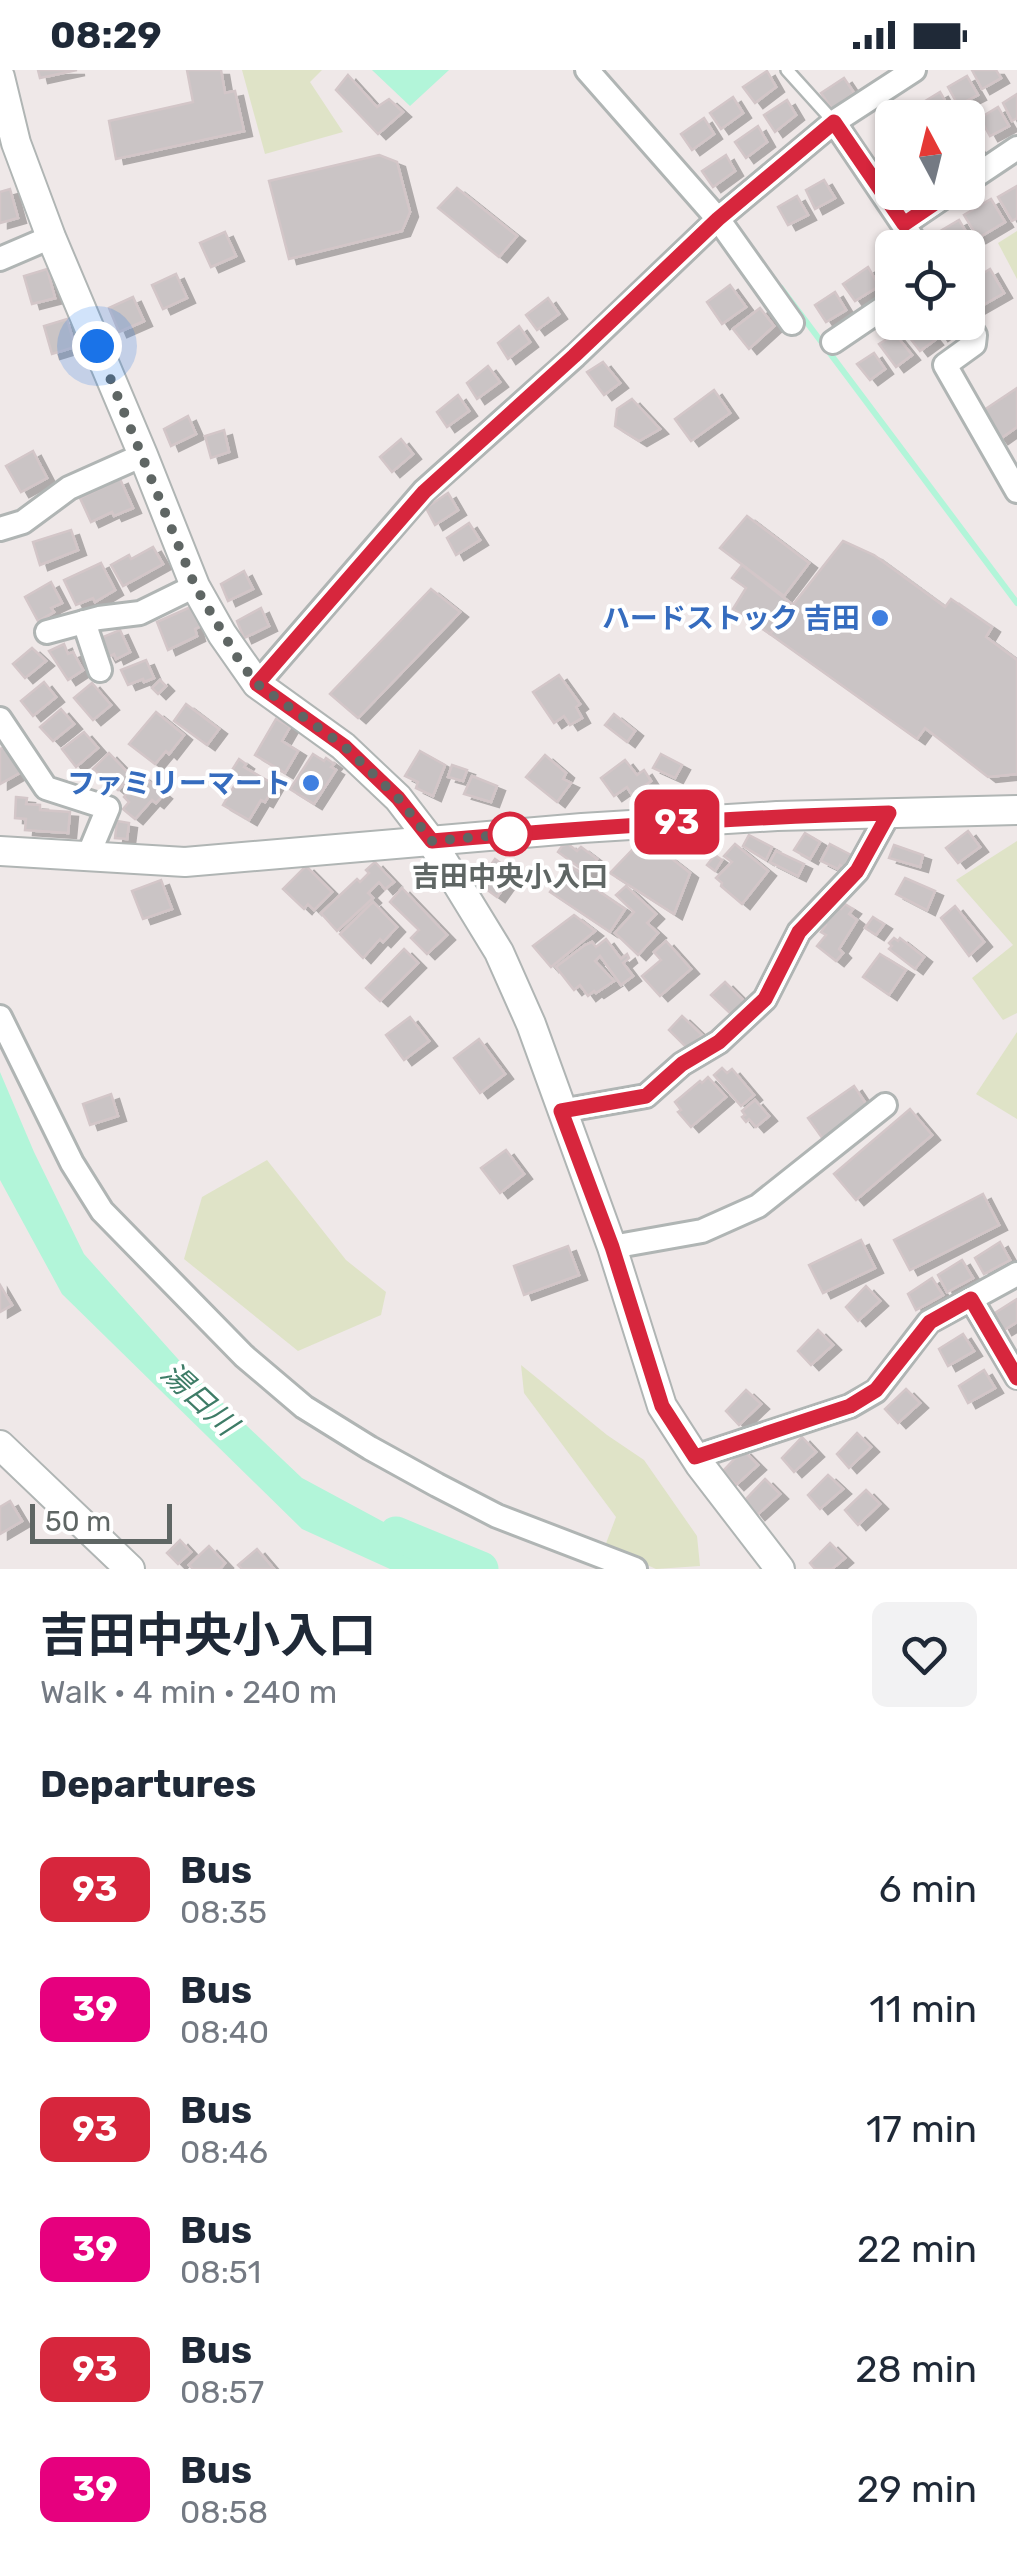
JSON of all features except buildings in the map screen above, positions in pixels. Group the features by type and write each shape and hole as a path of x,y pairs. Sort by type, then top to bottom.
{"street":[{"path":"588,70 718,219 792,322"},
{"path":"257,684 424,492 718,219 834,122 914,70"},
{"path":"0,77 16,143 51,237 195,586 257,684 344,746 398,798 432,841 500,952 531,1024 612,1247 662,1406 695,1457 780,1569"},
{"path":"834,122 908,230"},
{"path":"985,170 1017,148"},
{"path":"904,224 925,210"},
{"path":"0,259 51,237"},
{"path":"832,342 875,313"},
{"path":"974,340 945,365 1017,491"},
{"path":"0,529 23,522 69,488 143,455"},
{"path":"47,632 140,613 195,586"},
{"path":"84,622 100,670"},
{"path":"0,719 46,788 108,808 88,856"},
{"path":"0,851 185,862 582,828 758,817 1017,810"},
{"path":"561,1111 646,1096 682,1064 719,1042 765,999 799,932 857,871 889,813"},
{"path":"0,1017 72,1162 102,1211 244,1356 304,1407 437,1485 497,1516 635,1569"},
{"path":"612,1247 702,1232 758,1206 885,1105"},
{"path":"695,1457 850,1406 876,1390 930,1322 1017,1274"},
{"path":"971,1299 1017,1378"},
{"path":"0,1445 130,1569"}],"lane":[{"path":"788,70 834,122"}],"shaded area":[{"path":"242,70 322,70 310,82 343,132 265,154"},
{"path":"1017,231 1017,279 998,243"},
{"path":"1017,841 1017,1013 1003,1020 972,978 1013,945 956,880"},
{"path":"1017,1032 1017,1119 976,1094"},
{"path":"267,1160 346,1260 386,1292 381,1315 298,1351 184,1259 202,1197"},
{"path":"521,1365 644,1460 697,1536 700,1566 656,1569 605,1546 616,1517 524,1393"}],"water":[{"path":"372,70 449,70 410,106"},
{"path":"0,1072 84,1254 186,1368 302,1478 471,1569 390,1569 302,1529 62,1294 0,1180"}],"waterway":[{"path":"781,288 1017,603"},
{"name":"湯日川","path":"396,1534 481,1569"}],"bus line":[{"name":"93","path":"875,182 834,122 718,219 424,492 257,684 344,746 398,798 432,841 738,818 889,813 857,871 799,932 765,999 719,1042 682,1064 646,1096 561,1111 612,1247 662,1406 695,1457 850,1406 876,1390 930,1322 971,1299 1017,1378"},
{"name":"93","path":"894,210 904,224 925,210"}],"place":[{"name":"ハードストック 吉田","path":"880,618"},
{"name":"ファミリーマート","path":"311,783"},
{"name":"吉田中央小入口","path":"510,834"}],"route":[{"path":"97,346 195,586 257,684 344,746 398,798 432,841 510,834"}]}
